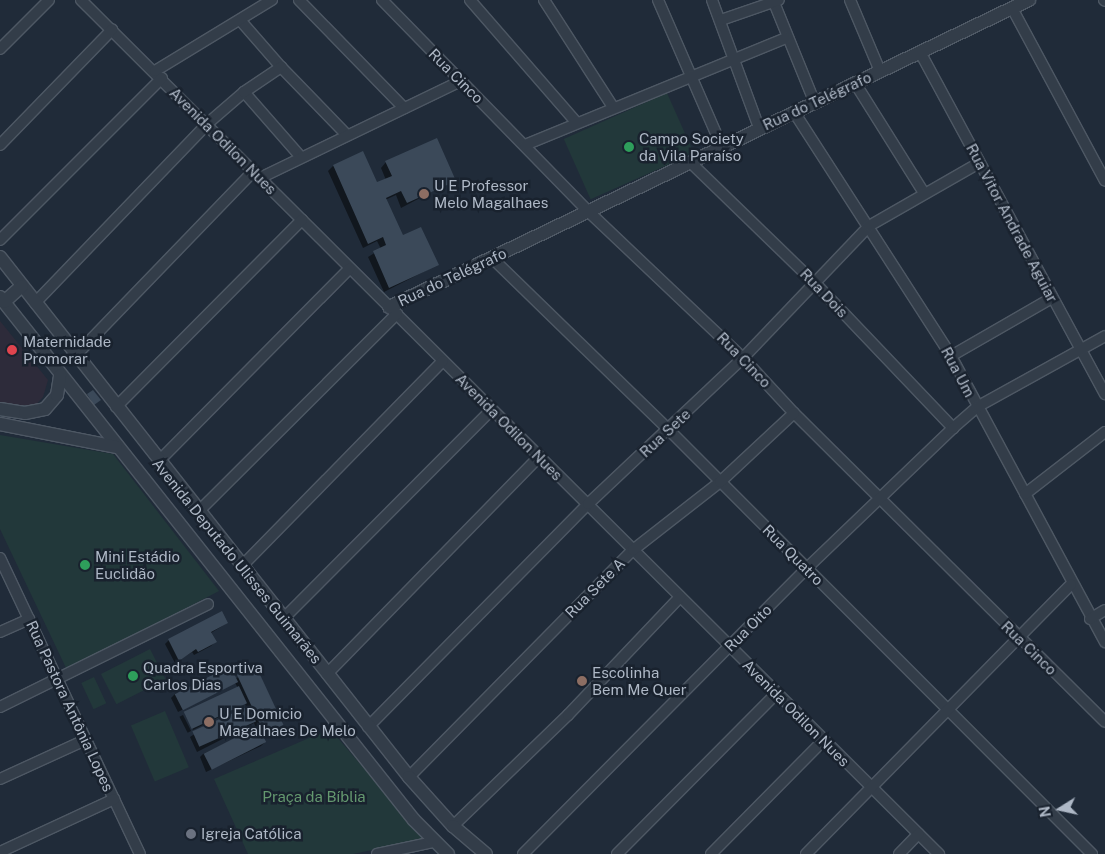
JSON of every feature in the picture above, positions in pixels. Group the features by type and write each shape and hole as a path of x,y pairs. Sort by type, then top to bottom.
{"street":[{"path":"0,49 49,0"},
{"name":"Avenida Odilon Nues","path":"81,0 939,854"},
{"path":"300,0 404,108"},
{"name":"Rua Cinco","path":"382,0 590,213 744,358 794,413 1105,722"},
{"path":"470,0 576,122"},
{"path":"544,0 613,107"},
{"path":"658,0 722,147"},
{"path":"712,0 735,58 759,128"},
{"path":"850,0 880,70"},
{"name":"Rua do Telégrafo","path":"393,310 492,258 590,213 759,128 1029,0"},
{"path":"0,240 158,75 267,1"},
{"path":"721,20 775,1 786,38 814,102"},
{"path":"1012,8 1105,181"},
{"path":"240,20 281,67 347,135"},
{"path":"0,145 112,30"},
{"path":"524,145 690,75 786,38"},
{"name":"Rua Vitor Andrade Aguiar","path":"920,52 1105,394"},
{"path":"35,303 207,124 244,92 281,67"},
{"path":"76,355 257,175 301,157 461,81"},
{"path":"856,83 924,193"},
{"path":"244,92 301,157"},
{"name":"Rua Um","path":"794,112 951,356 1071,584 1105,642"},
{"name":"Rua Dois","path":"691,163 814,282 953,428"},
{"name":"Rua Sete","path":"368,727 588,504 744,358 869,226 979,163"},
{"path":"116,407 302,220"},
{"name":"Avenida Deputado Ulisses Guimarães","path":"0,258 158,462 408,777 453,826 486,854"},
{"name":"Rua Quatro","path":"492,258 669,430 806,569 950,709 1092,854"},
{"path":"158,462 350,269"},
{"path":"2,300 22,286"},
{"path":"951,356 1052,298"},
{"name":"Avenida Deputado Ulisses Guimarães","path":"2,300 116,447 434,842 448,854"},
{"path":"198,512 393,310"},
{"path":"977,407 1105,336"},
{"path":"242,566 443,361"},
{"path":"0,408 24,412 45,409 57,395 60,375"},
{"name":"Rua Oito","path":"523,854 806,569 977,407"},
{"path":"283,619 492,409"},
{"name":"Rua Sete A","path":"408,777 633,550 720,482 794,413"},
{"path":"0,424 116,447"},
{"path":"1025,494 1105,432"},
{"path":"327,674 539,457"},
{"name":"Rua Pastora Antônia Lopes","path":"0,559 140,854"},
{"path":"806,854 1020,639 1071,584"},
{"path":"245,606 262,592"},
{"path":"453,826 568,715 680,598"},
{"path":"0,707 57,682 208,604"},
{"path":"1090,619 1105,610"},
{"path":"0,632 29,619"},
{"path":"617,854 776,692"},
{"path":"0,779 85,740"},
{"path":"712,854 824,740"},
{"path":"0,852 114,799"},
{"path":"899,854 918,834"},
{"path":"377,854 434,842"}],"shaded area":[{"name":"Maternidade Promorar","path":"0,321 48,380 43,397 34,407 0,402"}],"green space":[{"name":"Campo Society da Vila Paraíso","path":"667,93 694,153 591,199 564,139"},
{"name":"Mini Estádio Euclidão","path":"0,435 113,454 219,591 67,670 0,529"},
{"name":"Quadra Esportiva Carlos Dias","path":"150,649 165,679 116,704 101,674"},
{"path":"94,677 106,703 94,709 81,683"},
{"path":"165,711 189,767 155,782 131,725"},
{"name":"Praça da Bíblia","path":"330,729 425,839 353,854 248,854 214,779"}],"building":[{"path":"437,138 456,181 407,203 401,191 386,198 403,235 421,227 439,265 389,288 373,251 386,245 383,237 368,244 333,165 363,151 377,182 392,176 385,161"},
{"path":"93,390 101,400 94,405 87,394"},
{"path":"222,611 228,623 211,632 217,642 198,652 196,649 179,661 168,639"},
{"path":"230,666 238,682 183,710 175,694"},
{"path":"256,666 283,725 264,734 237,675"},
{"path":"239,686 247,703 192,729 184,712"},
{"path":"249,706 256,722 199,747 192,731"},
{"path":"258,726 266,742 212,770 204,754"}],"place":[{"name":"Campo Society da Vila Paraíso","path":"629,147"},
{"name":"U E Professor Melo Magalhaes","path":"424,194"},
{"name":"Maternidade Promorar","path":"12,350"},
{"name":"Mini Estádio Euclidão","path":"85,565"},
{"name":"Quadra Esportiva Carlos Dias","path":"133,676"},
{"name":"Escolinha Bem Me Quer","path":"582,681"},
{"name":"U E Domicio Magalhaes De Melo","path":"209,722"},
{"name":"Igreja Católica","path":"191,834"}]}
